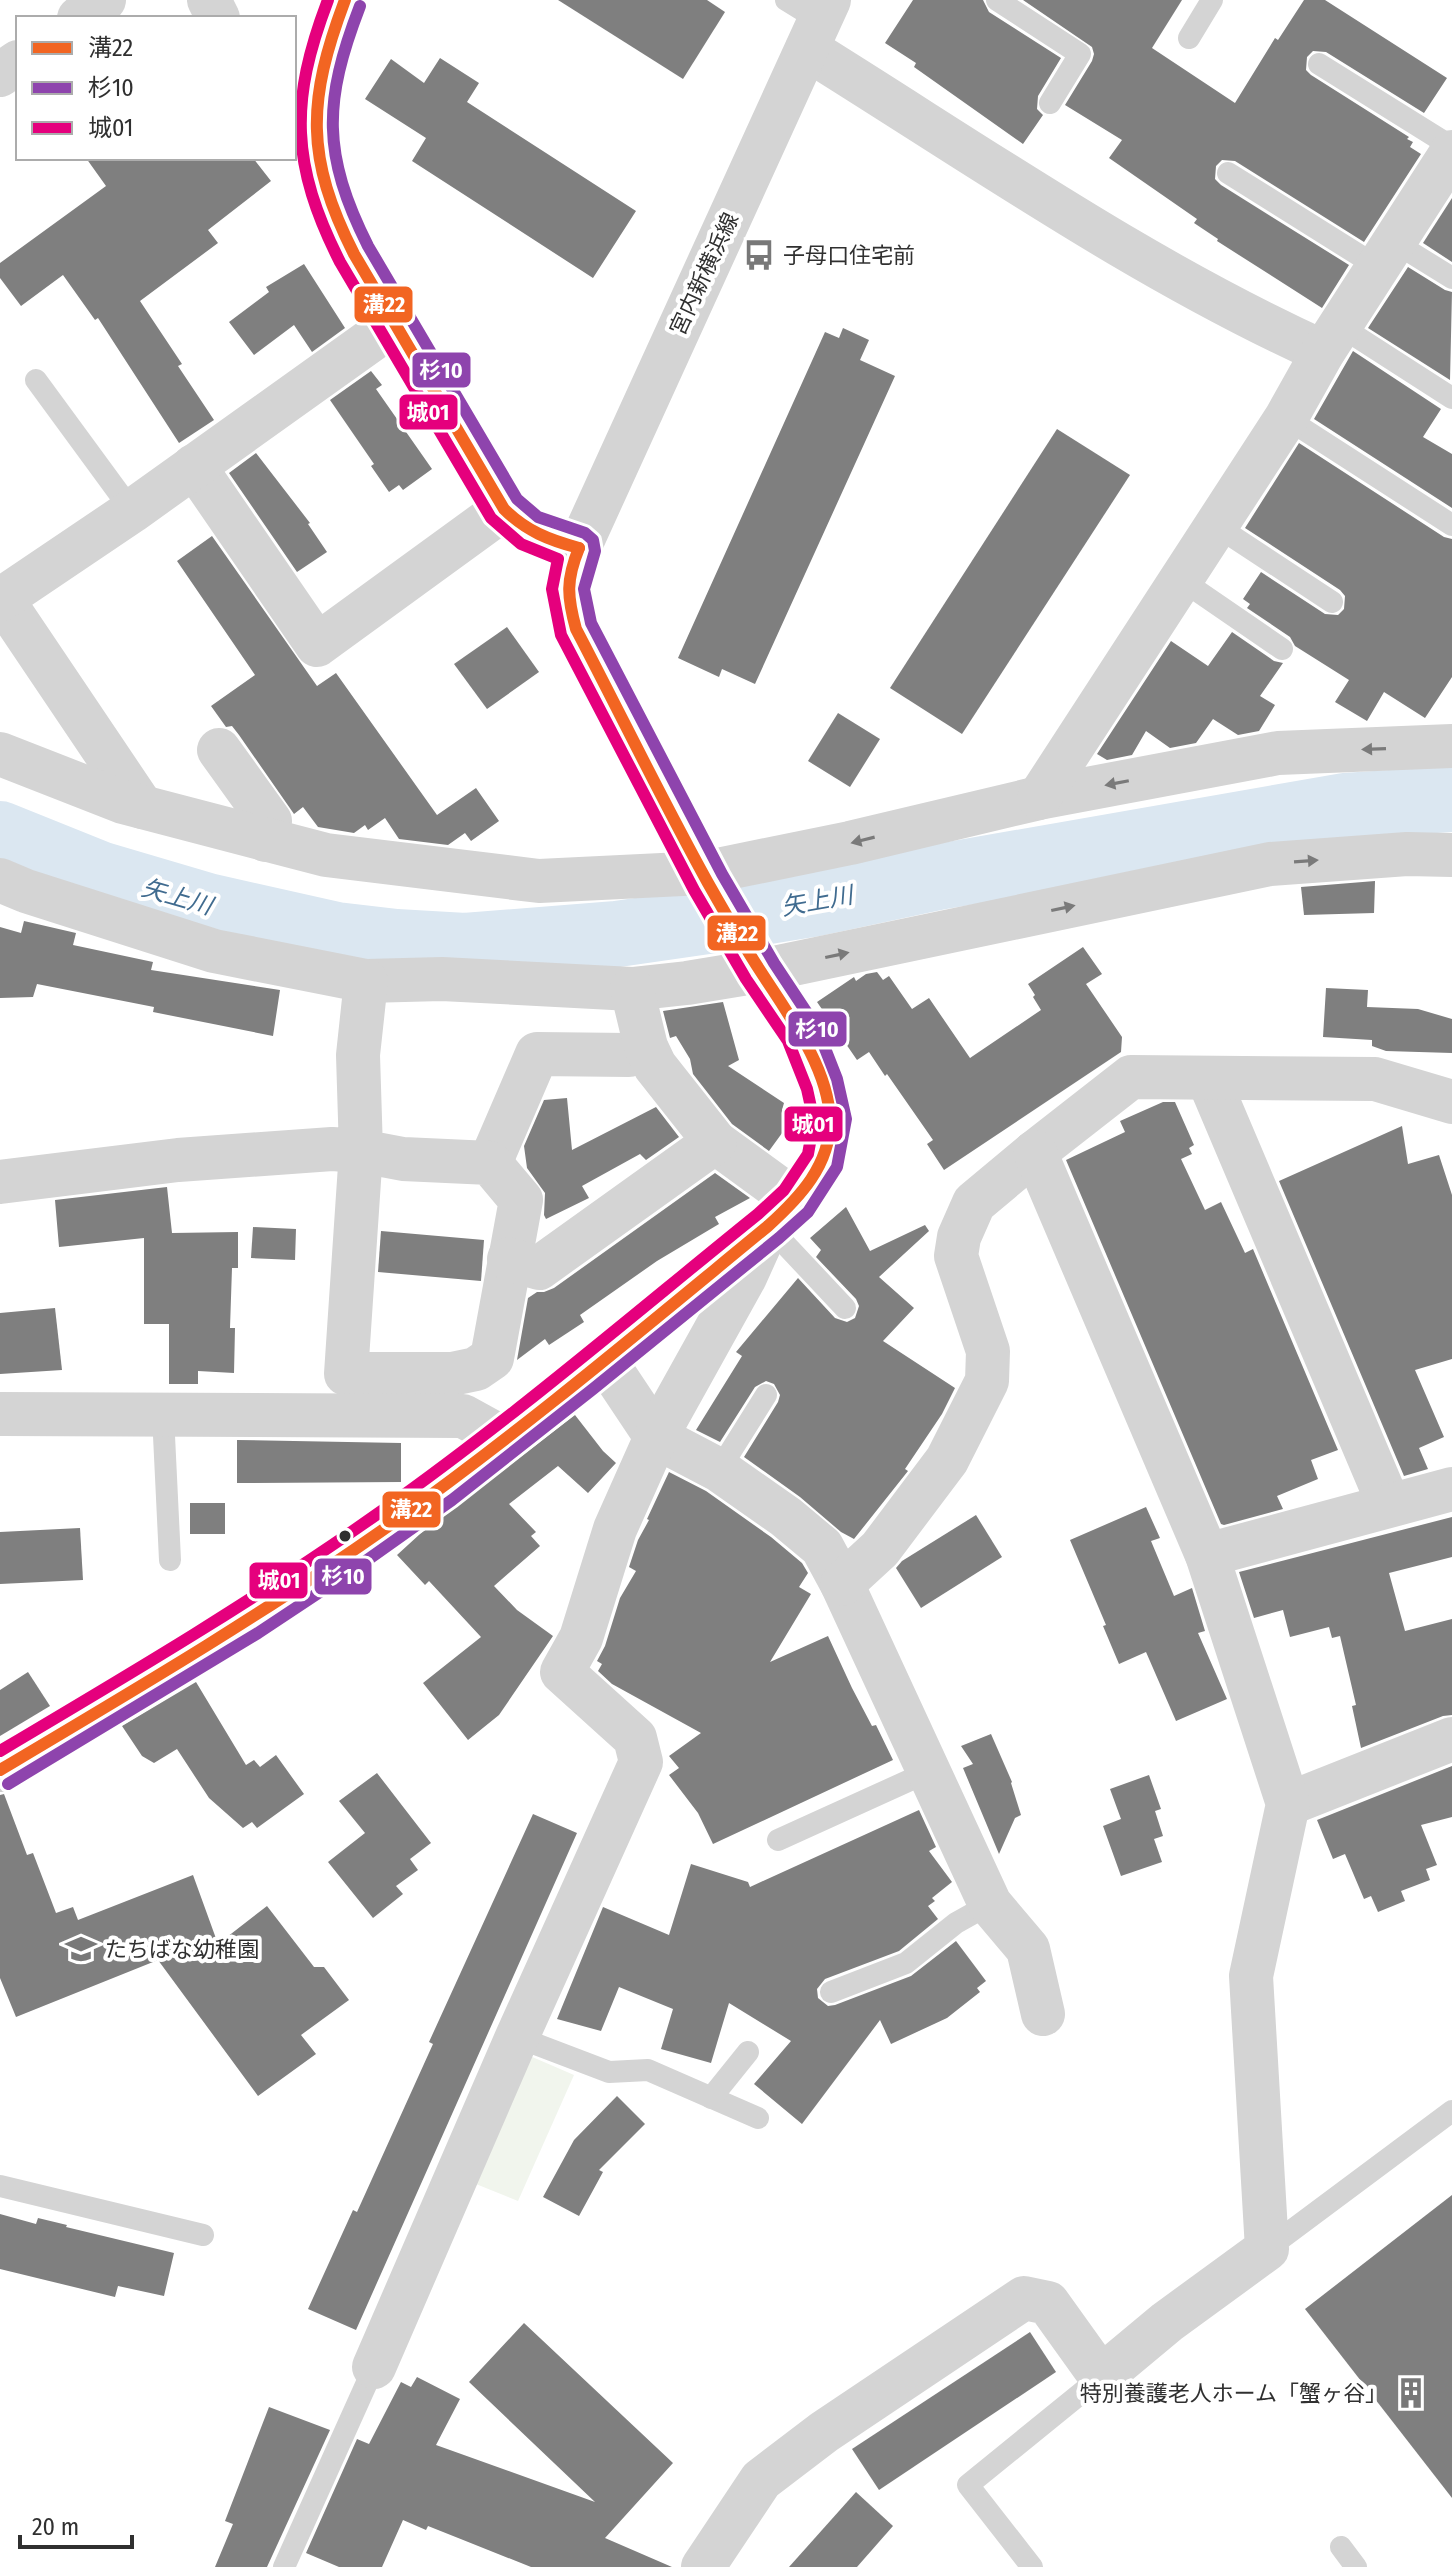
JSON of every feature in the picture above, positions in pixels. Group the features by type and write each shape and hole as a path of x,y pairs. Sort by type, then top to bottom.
{"main road":[{"path":"0,1770 271,1605 394,1522 505,1439 782,1214 812,1179 823,1159 830,1121 827,1101 802,1034 758,967 706,877 576,629 566,589 579,548 537,536 519,525 504,509 354,254 336,218 320,167 306,98 324,67 345,0"}],"street":[{"path":"82,16 104,0"},
{"path":"811,17 1167,274 1252,320 1331,339"},
{"name":"宮内新横浜線","path":"579,548 811,17"},
{"path":"1039,798 1286,418 1331,339 1452,149"},
{"path":"142,807 1,599 132,511 395,323"},
{"path":"194,466 317,645 504,509"},
{"path":"0,754 123,802 326,855 539,881 706,877 1039,798 1278,753 1452,746"},
{"path":"219,750 270,821 266,840"},
{"path":"0,880 214,951 366,981 442,979 632,989 687,983 1270,864 1407,854 1452,855"},
{"path":"0,1182 178,1160 332,1149 361,1151 403,1159 490,1163 521,1200 492,1358 476,1369 452,1374 346,1374 361,1151 358,1055 366,981"},
{"path":"374,2367 517,2037 641,1762 635,1738 562,1672 581,1638 615,1529 656,1437 782,1214 715,1142 655,1066 646,1047 632,989"},
{"path":"490,1163 537,1054 629,1055 646,1047"},
{"path":"842,1584 880,1549 947,1460 987,1381 988,1351 956,1256 959,1237 974,1203 1035,1152 1131,1077 1375,1079 1451,1105"},
{"path":"1208,1078 1389,1505"},
{"path":"509,1259 539,1268 715,1142"},
{"path":"703,2567 761,2480 824,2432 1024,2298 1048,2303 1101,2377 1167,2322 1267,2249 1251,1976 1288,1804 1207,1555 1035,1152"},
{"path":"604,1359 656,1437 719,1470 786,1517 822,1547 990,1904 1028,1949 1043,2014"},
{"path":"0,1414 463,1416 505,1439"},
{"path":"1207,1555 1452,1489"},
{"path":"1288,1804 1452,1739"}],"lane":[{"path":"997,0 1080,54 1050,103"},
{"path":"1189,38 1212,0"},
{"path":"1319,64 1452,149"},
{"path":"1228,173 1386,255 1452,278"},
{"path":"1331,339 1452,398"},
{"path":"36,380 132,511"},
{"path":"1286,418 1452,525"},
{"path":"1215,525 1332,602"},
{"path":"1180,579 1282,649"},
{"path":"782,1214 845,1308"},
{"path":"719,1470 766,1395"},
{"path":"163,1415 170,1560"},
{"path":"778,1840 930,1771"},
{"path":"831,1992 906,1963 956,1923 990,1904"},
{"path":"517,2037 609,2072 648,2070 758,2118"},
{"path":"711,2098 748,2052"},
{"path":"1267,2249 1452,2111"},
{"path":"0,2186 203,2235"},
{"path":"284,2567 374,2367"},
{"path":"1032,2567 968,2485 1101,2377"},
{"path":"1341,2547 1356,2567"}],"shaded area":[{"path":"530,2056 574,2075 518,2201 471,2182"}],"building":[{"path":"558,0 707,0 725,12 683,79"},
{"path":"913,0 983,0 989,12 1061,58 1038,96 1037,109 1043,115 1023,144 885,43"},
{"path":"1023,0 1182,0 1152,48 1235,103 1275,38 1278,40 1304,0 1325,0 1447,78 1424,113 1326,52 1313,51 1307,57 1306,70 1311,75 1409,137 1407,139 1413,142 1410,147 1421,154 1364,242 1235,161 1222,160 1216,166 1215,179 1221,185 1349,265 1322,308 1217,241 1194,223 1197,219 1109,158 1122,140 1065,105 1092,61 1092,47"},
{"path":"440,58 479,83 467,102 636,211 593,278 412,161 426,138 365,99 391,59 424,83"},
{"path":"87,160 255,160 271,181 208,230 218,243 140,301 214,420 179,443 98,318 95,320 63,275 21,306 0,278 0,263 106,186"},
{"path":"1452,198 1452,262 1423,243"},
{"path":"304,264 345,328 312,352 294,325 254,355 229,322 269,292 266,287"},
{"path":"1408,267 1452,292 1450,380 1368,328"},
{"path":"843,328 869,340 860,360 895,376 755,684 722,669 719,677 678,658 825,332 839,338"},
{"path":"1353,351 1441,409 1423,437 1452,454 1452,508 1314,419"},
{"path":"371,371 382,385 376,389 432,469 403,490 399,485 389,492 371,466 374,464 330,400"},
{"path":"1057,429 1130,475 962,734 890,688"},
{"path":"1299,443 1444,537 1452,539 1452,677 1425,718 1384,692 1367,721 1335,702 1349,680 1295,646 1290,637 1247,608 1250,604 1243,599 1261,572 1325,614 1338,615 1344,609 1345,596 1340,590 1245,528"},
{"path":"256,453 310,523 327,552 297,572 229,473"},
{"path":"212,536 317,686 336,673 437,815 476,788 499,821 471,841 465,833 448,845 399,839 385,818 368,830 365,825 354,833 318,827 303,807 294,814 239,735 232,726 226,727 211,706 255,675 177,561"},
{"path":"507,627 539,672 487,709 454,664"},
{"path":"1232,632 1274,661 1283,663 1260,696 1275,705 1259,731 1238,735 1213,719 1196,743 1170,748 1146,731 1132,755 1107,760 1097,754 1171,641 1208,666"},
{"path":"838,713 880,739 850,787 808,761"},
{"path":"1375,881 1374,913 1304,915 1301,887"},
{"path":"24,921 76,933 73,945 153,962 151,970 280,990 273,1036 153,1012 154,1007 37,984 33,997 0,998 0,927 21,933"},
{"path":"1083,947 1102,974 1086,984 1122,1037 1121,1052 944,1170 927,1144 933,1140 887,1074 885,1076 869,1052 857,1060 817,1002 854,977 856,981 866,974 877,972 883,980 889,976 912,1009 929,998 970,1058 1041,1010 1028,984"},
{"path":"1326,988 1368,990 1367,1007 1418,1009 1452,1019 1452,1053 1386,1051 1372,1046 1372,1040 1323,1037"},
{"path":"723,1002 739,1060 728,1066 784,1103 782,1110 793,1118 769,1151 732,1124 693,1074 690,1059 676,1036 670,1038 663,1011"},
{"path":"567,1098 572,1150 656,1107 679,1137 646,1160 640,1154 582,1186 589,1198 546,1219 545,1193 527,1168 524,1146 544,1100"},
{"path":"1163,1102 1175,1102 1194,1145 1189,1148 1192,1154 1181,1159 1205,1210 1221,1202 1245,1253 1253,1249 1338,1450 1311,1460 1318,1479 1277,1496 1283,1509 1224,1525 1066,1160 1125,1132 1120,1121"},
{"path":"1402,1126 1408,1164 1439,1155 1452,1195 1452,1359 1415,1370 1444,1437 1419,1448 1428,1469 1404,1476 1279,1181"},
{"path":"715,1173 750,1198 715,1217 719,1224 657,1261 580,1315 584,1322 549,1345 545,1339 517,1360 528,1298 554,1288"},
{"path":"167,1187 172,1233 238,1232 238,1268 232,1268 230,1328 235,1328 234,1373 198,1371 198,1384 169,1384 169,1324 144,1324 144,1238 59,1247 55,1200"},
{"path":"846,1207 870,1251 925,1225 929,1231 879,1277 914,1308 883,1341 955,1388 942,1414 905,1469 908,1471 854,1539 744,1457 778,1402 780,1395 774,1384 766,1381 755,1387 720,1442 696,1430 742,1356 736,1352 798,1278 835,1318 847,1322 855,1318 859,1306 856,1299 816,1257 821,1250 810,1238"},
{"path":"253,1227 296,1229 295,1260 251,1258"},
{"path":"381,1231 484,1240 481,1281 378,1272"},
{"path":"55,1308 62,1370 0,1374 0,1313"},
{"path":"575,1415 616,1463 588,1493 558,1466 509,1504 536,1532 531,1536 540,1546 494,1586 517,1610 553,1636 499,1715 468,1740 423,1683 481,1637 429,1581 425,1585 397,1555"},
{"path":"237,1440 401,1443 401,1482 237,1483"},
{"path":"669,1472 706,1491 802,1563 808,1573 799,1587 811,1594 770,1662 828,1636 852,1688 872,1726 876,1725 893,1760 713,1844 698,1813 669,1775 679,1768 669,1756 701,1733 612,1684 598,1671 602,1664 597,1661 620,1598 636,1571 629,1567 638,1540"},
{"path":"190,1503 225,1503 225,1534 190,1534"},
{"path":"1146,1507 1160,1538 1151,1541 1174,1596 1192,1588 1205,1631 1198,1633 1227,1699 1176,1721 1146,1652 1119,1664 1070,1540"},
{"path":"976,1515 1002,1557 921,1608 896,1568 902,1561"},
{"path":"1452,1517 1452,1557 1389,1573 1405,1631 1452,1619 1452,1715 1361,1748 1352,1706 1356,1705 1340,1636 1332,1638 1329,1627 1290,1637 1283,1610 1254,1618 1239,1572"},
{"path":"80,1528 83,1580 0,1584 0,1532"},
{"path":"28,1672 50,1706 0,1736 0,1690"},
{"path":"196,1682 246,1765 254,1760 260,1767 276,1755 304,1794 257,1828 252,1822 243,1828 209,1798 177,1749 154,1763 142,1756 122,1726"},
{"path":"991,1734 1012,1782 1021,1815 1015,1818 999,1854 963,1768 973,1764 961,1746"},
{"path":"1452,1766 1452,1817 1421,1825 1437,1865 1426,1869 1430,1880 1401,1891 1405,1901 1378,1912 1371,1896 1364,1899 1345,1854 1333,1859 1317,1820"},
{"path":"377,1773 431,1843 410,1859 418,1870 396,1886 403,1894 373,1918 328,1862 365,1833 339,1801"},
{"path":"1149,1775 1161,1809 1155,1811 1163,1836 1154,1839 1162,1862 1121,1876 1103,1826 1121,1819 1110,1789"},
{"path":"4,1794 27,1855 33,1853 56,1913 73,1907 78,1920 193,1875 218,1944 267,1906 314,1967 324,1967 349,2000 301,2035 316,2054 258,2096 158,1960 16,2017 0,1978 0,1795"},
{"path":"919,1810 936,1847 929,1851 952,1882 932,1898 935,1901 928,1906 938,1919 899,1951 825,1979 817,1989 818,1998 828,2006 835,2005 911,1976 956,1941 986,1981 977,1988 980,1992 947,2018 891,2044 880,2020 802,2124 754,2084 791,2041 729,2003 711,2063 661,2049 673,2009 619,1987 601,2031 557,2019 603,1907 669,1935 691,1864 748,1882 750,1887"},
{"path":"533,1814 577,1833 356,2330 308,2309 353,2210 357,2212 433,2044 429,2042"},
{"path":"617,2096 645,2124 599,2170 603,2172 579,2216 543,2197 574,2140"},
{"name":"特別養護老人ホーム「蟹ヶ谷」","path":"1452,2195 1452,2498 1305,2309"},
{"path":"0,2214 36,2224 38,2218 174,2253 164,2296 118,2286 115,2297 0,2269"},
{"path":"524,2323 673,2463 605,2538 672,2567 531,2567 428,2526 426,2530 403,2520 382,2567 339,2567 306,2553 357,2439 369,2444 401,2382 411,2387 417,2377 460,2399 436,2445 595,2502 469,2382"},
{"path":"1030,2332 1056,2372 879,2490 852,2449"},
{"path":"269,2407 330,2430 267,2567 215,2567 233,2524 225,2521"},
{"path":"856,2492 893,2526 857,2567 789,2567"}],"waterway":[{"name":"矢上川","path":"0,834 102,875 207,906 336,935 465,946 617,934 707,921 1345,806 1452,799"}],"transit line":[{"name":"城01","path":"0,1751 242,1604 431,1475 758,1214 784,1190 808,1154 814,1121 807,1089 788,1041 746,979 694,890 561,635 552,589 558,559 521,544 491,518 340,262 324,227 304,163 301,133 307,70 328,0"},
{"name":"溝22","path":"345,0 323,69 317,128 320,158 338,219 354,254 504,509 538,534 579,548"},
{"name":"杉10","path":"8,1784 258,1633 452,1500 779,1238 808,1212 837,1167 846,1119 837,1079 817,1028 774,963 722,874 591,623 584,589 595,551 593,540 585,533 538,517 517,499 368,246 353,213 335,155 333,128 339,71 360,6"},
{"name":"溝22","path":"0,1770 249,1619 442,1487 768,1226 802,1192 819,1166 829,1136 830,1119 822,1080 805,1042 708,883 576,629 569,588 579,548"}],"place":[{"name":"子母口住宅前","path":"759,255"},
{"name":"たちばな幼稚園","path":"81,1949"},
{"name":"特別養護老人ホーム「蟹ヶ谷」","path":"1411,2393"}]}
